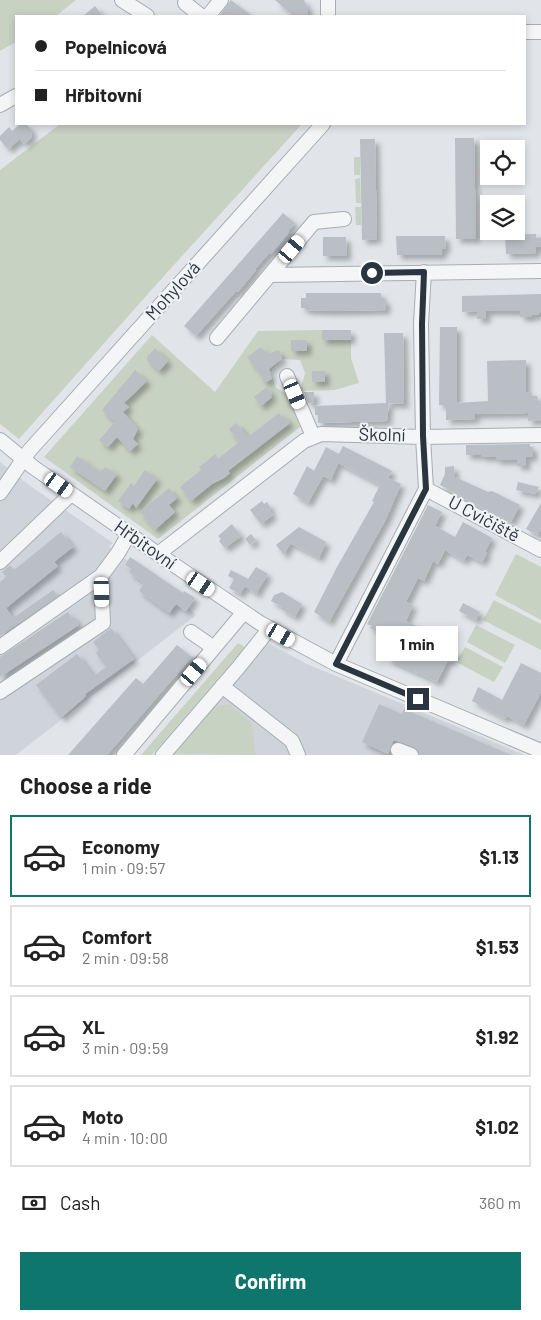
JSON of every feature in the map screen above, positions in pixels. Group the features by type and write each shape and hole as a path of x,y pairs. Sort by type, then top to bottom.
{"street":[{"path":"122,0 138,14"},
{"path":"209,15 221,0"},
{"path":"328,0 328,15"},
{"path":"185,3 200,15"},
{"path":"526,32 541,32"},
{"path":"0,105 15,97"},
{"name":"Mohylová","path":"0,493 22,458 322,125"},
{"path":"217,338 314,222 344,219"},
{"path":"270,275 541,271"},
{"path":"336,664 426,489 423,436 422,324 424,272"},
{"path":"287,376 313,436"},
{"name":"Školní","path":"158,554 313,436 329,434 423,436 541,435"},
{"name":"Hřbitovní","path":"0,440 71,494 270,628 336,664 541,751"},
{"name":"U Cvičiště","path":"426,489 541,550"},
{"path":"0,562 71,494"},
{"path":"0,647 101,576 129,534"},
{"path":"0,692 103,623 101,576"},
{"path":"124,755 244,612"},
{"path":"163,755 270,628"},
{"path":"192,632 214,648"},
{"path":"222,686 292,741 298,755"}],"shaded area":[{"path":"0,462 29,485 113,543 109,546 128,561 125,565 130,569 129,572 144,583 139,591 169,612 176,604 185,611 188,608 196,615 16,755 0,755"},
{"path":"257,637 307,664 525,755 153,755 245,647"}],"green space":[{"path":"0,0 76,0 57,15 15,15 15,43 0,51"},
{"path":"59,125 301,125 19,439 0,424 0,170"},
{"path":"354,157 360,157 360,175 354,175"},
{"path":"360,178 361,203 356,203 355,179"},
{"path":"355,207 361,207 361,225 356,225"},
{"path":"322,330 322,340 351,340 351,358 359,383 335,390 300,391 305,373 300,360 282,359 270,372 276,388 289,395 300,427 158,539 44,457 152,335 215,392 258,331"},
{"path":"516,554 541,567 541,620 495,595"},
{"path":"494,600 541,624 541,650 483,620"},
{"path":"476,625 515,645 505,663 467,642"},
{"path":"238,643 245,647 152,755 141,755"},
{"path":"465,647 503,667 494,682 456,662"},
{"path":"221,705 230,705 252,724 256,755 176,753 202,719 214,708"}],"building":[{"path":"231,0 251,15 220,15"},
{"path":"275,0 304,0 308,8 308,15 292,15"},
{"path":"95,6 102,15 84,15"},
{"path":"19,125 27,125 32,130 31,138 24,144 20,139 8,149 0,140 0,136 9,127 12,131"},
{"path":"455,138 474,138 476,239 456,239"},
{"path":"360,139 375,139 377,239 362,240"},
{"path":"283,213 295,223 289,232 271,254 269,253 255,269 238,292 236,291 196,336 184,326"},
{"path":"525,234 536,234 536,238 541,237 541,247 536,247 536,253 506,254 505,240 525,240"},
{"path":"396,236 445,236 446,249 442,249 442,255 397,255"},
{"path":"323,237 346,237 347,256 323,256"},
{"path":"306,293 381,293 382,300 386,300 386,310 306,310 301,308 301,298 306,298"},
{"path":"541,294 541,313 539,315 532,315 532,317 520,317 520,311 486,311 486,319 477,319 477,311 462,312 462,296"},
{"path":"440,327 457,327 457,403 488,401 487,361 526,360 526,392 531,392 531,396 537,396 537,401 541,401 541,420 528,421 528,413 475,414 475,419 446,420 446,405 439,405"},
{"path":"322,330 351,330 351,340 322,340"},
{"path":"384,333 403,333 404,404 389,403 387,421 318,423 318,415 315,415 315,406 386,403"},
{"path":"291,340 307,340 307,351 291,351"},
{"path":"261,347 267,354 279,350 282,359 269,369 272,379 264,383 259,372 247,357"},
{"path":"155,348 168,361 159,371 147,360 147,357"},
{"path":"135,370 147,381 124,403 129,407 123,412 138,429 133,439 138,444 130,451 117,437 108,447 99,440 115,422 102,410"},
{"path":"312,371 325,371 325,382 312,382"},
{"path":"267,387 272,397 261,406 254,397"},
{"path":"304,392 314,392 314,403 308,403"},
{"path":"279,413 290,423 228,471 230,473 224,478 212,484 191,501 180,487 201,470 199,467 215,454 218,459 239,442 229,429 236,423 248,437"},
{"path":"530,444 530,447 533,447 533,457 526,457 526,466 517,466 517,460 496,460 496,457 466,455 466,445"},
{"path":"343,446 392,471 388,478 401,484 386,519 329,622 314,612 374,502 372,501 380,485 338,463 331,480 323,476 308,503 293,494 307,466 314,471 326,447 339,454"},
{"path":"77,456 100,472 105,467 117,474 105,491 70,467"},
{"path":"454,466 455,477 488,492 492,491 520,505 511,522 440,485 445,474 445,467"},
{"path":"145,470 157,479 136,508 133,503 129,509 118,501 131,483 134,486"},
{"path":"518,482 539,487 535,494 516,490"},
{"path":"169,488 177,498 169,505 175,512 155,530 140,512"},
{"path":"262,501 264,504 267,502 271,508 269,510 273,515 261,524 250,510"},
{"path":"541,503 541,529 538,535 526,529"},
{"path":"428,505 442,512 435,526 455,537 463,522 492,538 482,562 467,555 464,561 445,550 438,564 433,561 424,581 418,578 406,602 413,605 406,621 416,626 415,628 442,642 441,645 456,652 451,662 448,660 437,682 387,659 390,654 388,652 398,634 383,626 379,633 367,624"},
{"path":"232,524 241,536 225,548 219,541 221,539 218,536"},
{"path":"299,527 326,542 319,558 290,543 284,555 276,545"},
{"path":"61,532 73,547 54,562 58,566 6,608 13,618 53,590 58,596 0,636 0,582 6,577 2,572 10,565 14,570"},
{"path":"251,534 256,540 250,545 245,539"},
{"path":"130,557 183,593 184,591 195,598 186,611 176,604 169,613 139,591 144,583 129,572 131,569 125,565"},
{"path":"256,567 268,574 256,594 245,586 240,594 229,588 234,579 228,576 231,570 248,579"},
{"path":"282,592 302,604 295,617 271,601 274,595"},
{"path":"463,603 480,612 476,620 459,611"},
{"path":"68,612 79,625 0,677 0,657"},
{"path":"111,628 134,659 85,694 86,696 61,718 36,685 77,654 94,676 106,667 96,653 99,650 93,642"},
{"path":"177,645 192,657 107,755 68,755 136,678 143,684"},
{"path":"521,663 541,673 541,692 524,725 507,716 505,719 472,701 478,687 502,700"},
{"path":"379,704 402,714 404,709 511,755 424,755 419,753 414,747 397,741 393,741 388,754 362,742"}],"route":[{"path":"372,273 424,272 422,324 423,436 426,489 336,664 418,699"}]}
